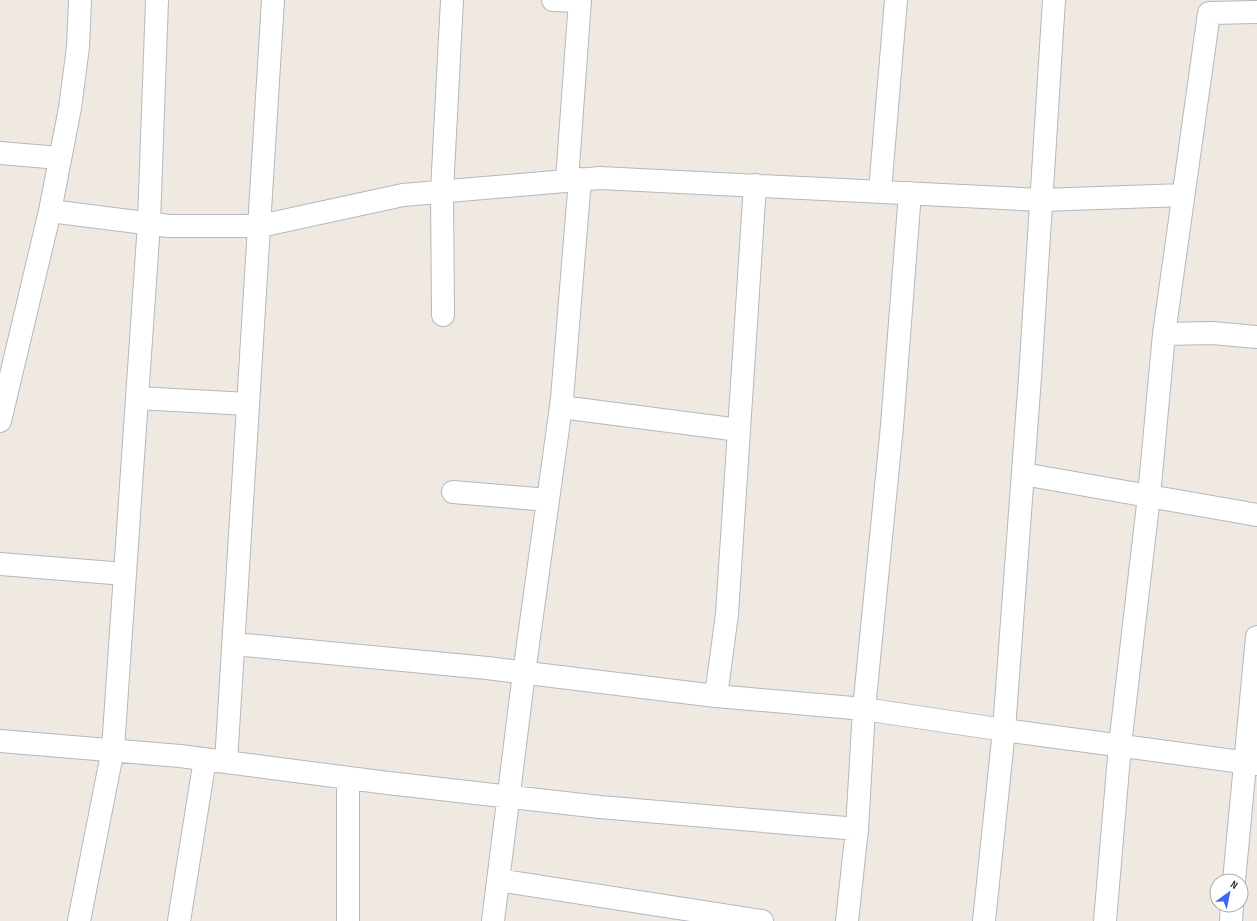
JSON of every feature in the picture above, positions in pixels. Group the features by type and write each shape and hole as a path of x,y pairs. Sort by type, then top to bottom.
{"street":[{"path":"0,421 50,211 72,92 78,47 80,0"},
{"path":"79,921 113,749 149,223 157,0"},
{"path":"226,762 274,0"},
{"path":"444,315 442,191 452,0"},
{"path":"493,921 524,672 561,407 573,180 580,0 553,0"},
{"path":"880,191 896,0"},
{"path":"984,921 1004,730 1042,200 1054,0"},
{"path":"1105,921 1120,745 1149,496 1164,334 1208,6 1257,12"},
{"path":"0,153 59,158"},
{"path":"50,211 169,226 260,226 403,195 600,178 1042,200 1183,195"},
{"path":"716,696 727,614 755,185"},
{"path":"848,921 857,829 864,709 892,426 910,193"},
{"path":"1164,334 1212,333 1257,337"},
{"path":"137,398 248,404"},
{"path":"561,407 739,430"},
{"path":"1023,474 1257,515"},
{"path":"453,492 548,500"},
{"path":"0,564 125,574"},
{"path":"1235,873 1251,763 1257,637"},
{"path":"234,644 524,672 716,696 864,709 1004,730 1251,763"},
{"path":"0,741 113,749 205,759 348,778 600,807 857,829"},
{"path":"179,921 205,759"},
{"path":"348,778 348,921"},
{"path":"498,880 762,921"}]}
